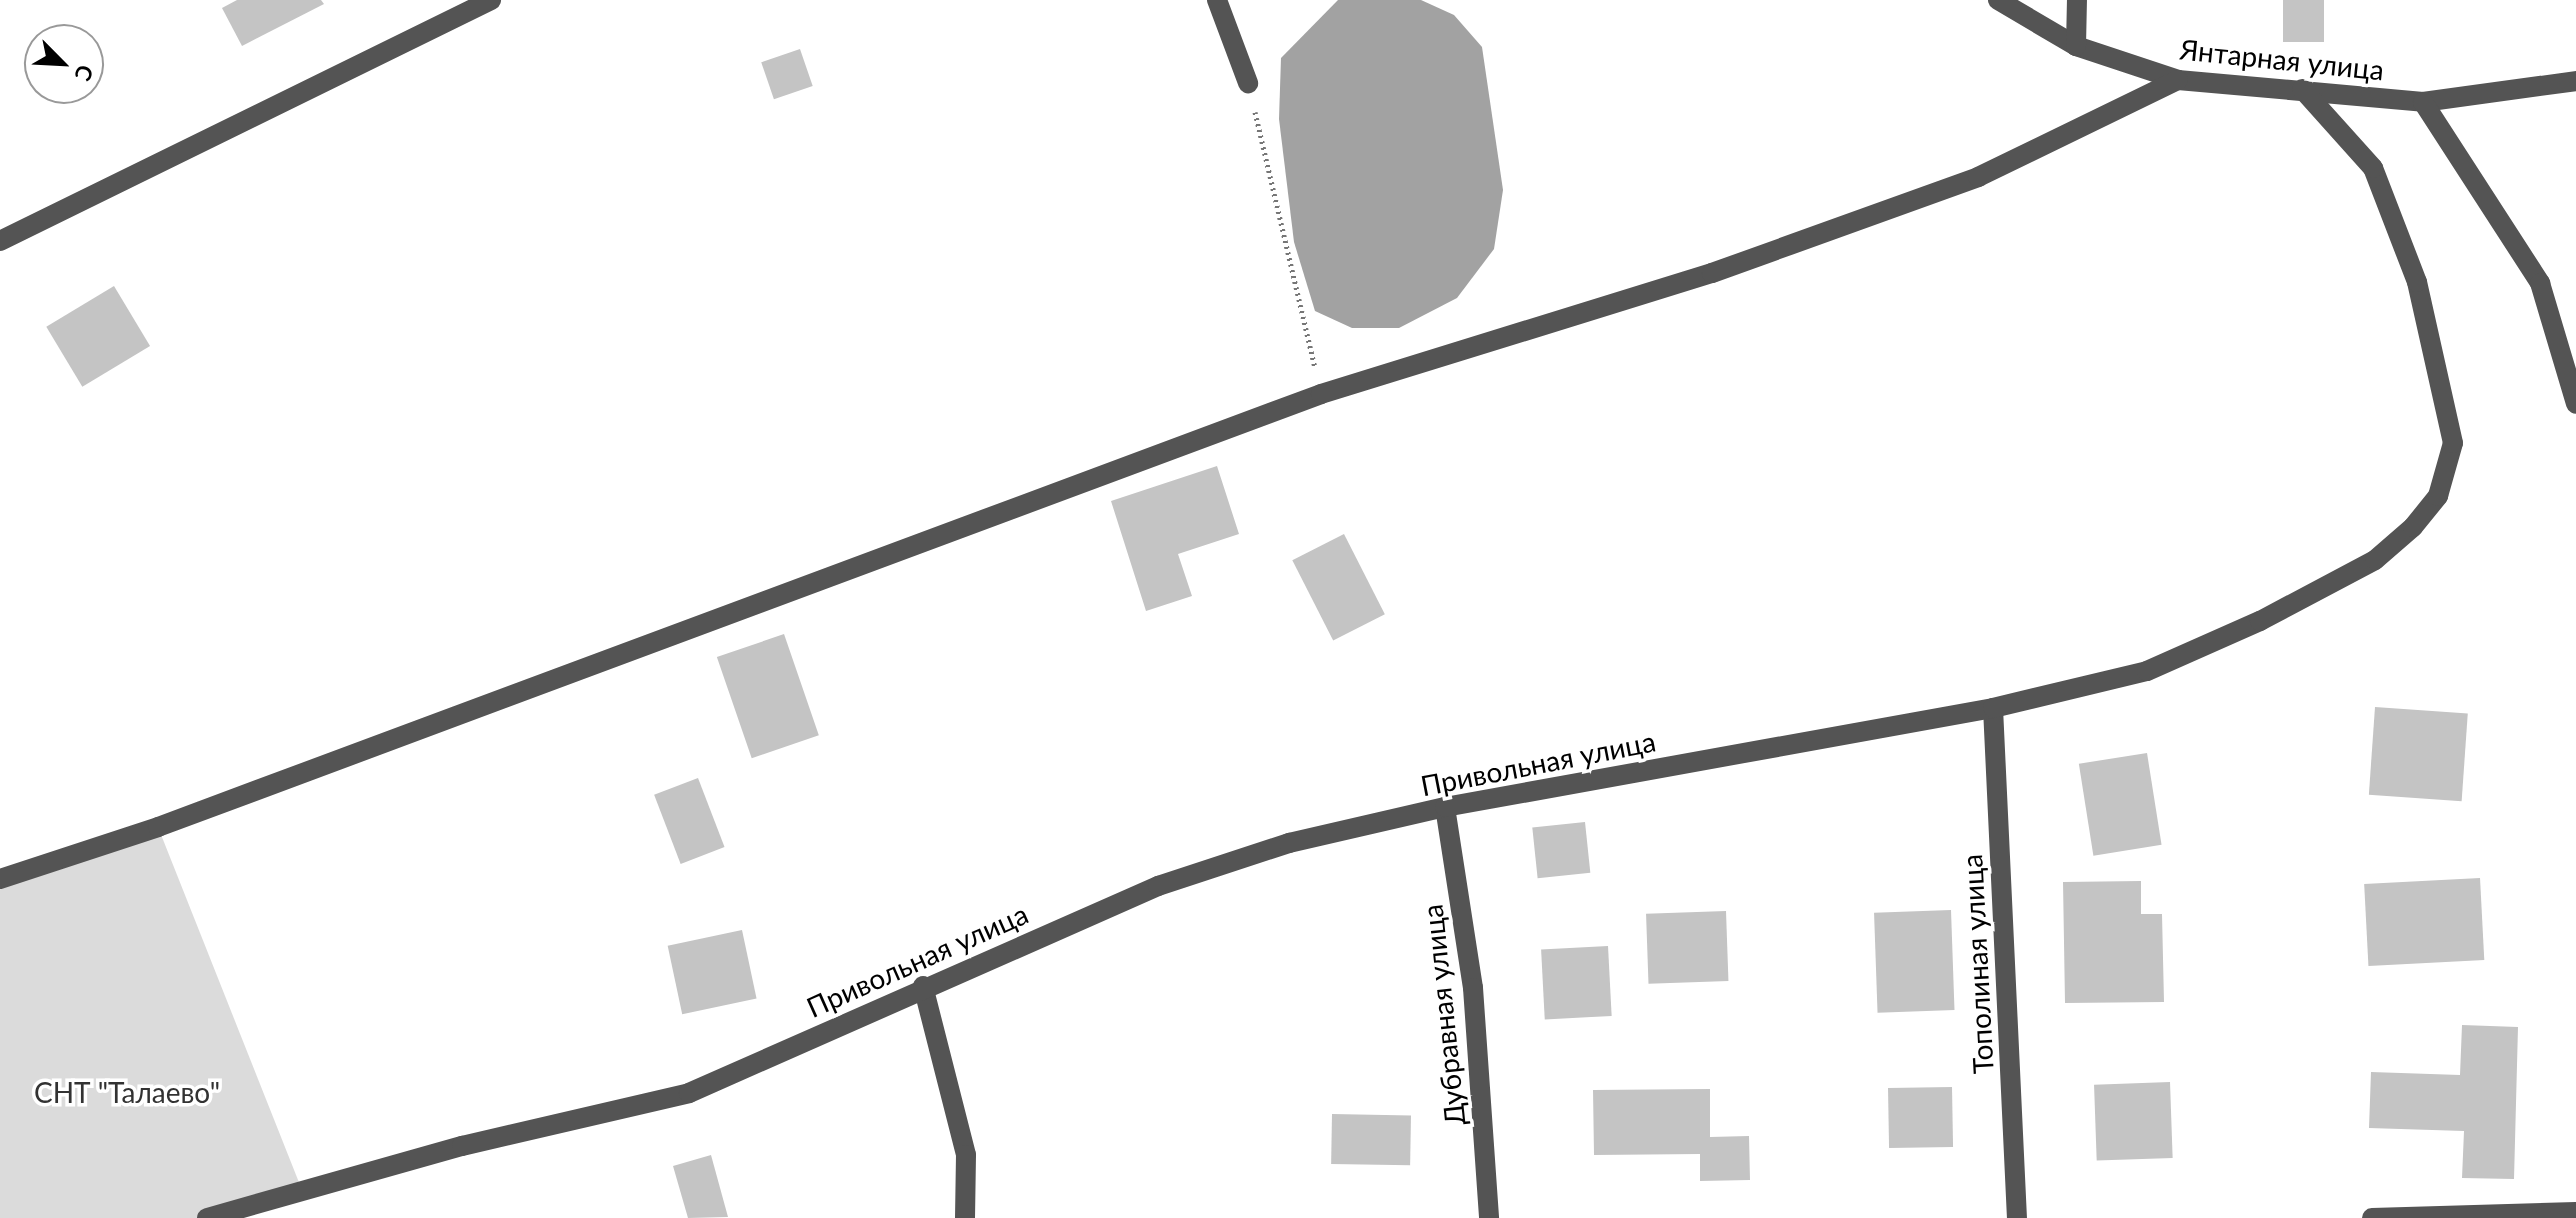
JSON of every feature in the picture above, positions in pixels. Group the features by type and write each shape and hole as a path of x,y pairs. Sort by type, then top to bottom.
{"street":[{"path":"0,241 491,0"},
{"path":"1217,0 1248,83"},
{"name":"Янтарная улица","path":"1998,0 2076,46 2178,80 2423,102 2576,81"},
{"path":"2076,46 2077,0"},
{"path":"0,879 158,827 1321,394 1712,273 1964,182 2178,80"},
{"name":"Привольная улица","path":"207,1218 462,1146 689,1093 923,986 1158,886 1289,843 1445,807 1993,708 2147,671 2260,621 2375,560 2413,527 2438,496 2453,443 2417,282 2373,168 2302,89"},
{"path":"2423,102 2540,283 2576,404"},
{"name":"Тополиная улица","path":"1993,708 2017,1218"},
{"name":"Дубравная улица","path":"1445,807 1473,988 1489,1218"},
{"path":"923,986 966,1155 965,1218"},
{"path":"2372,1218 2576,1212"}],"path":[{"path":"1248,83 1321,394"}],"green space":[{"name":"СНТ \"Талаево\"","path":"158,827 302,1190 207,1218 0,1218 0,879"}],"shaded area":[{"path":"1338,0 1421,0 1454,15 1482,47 1503,190 1494,249 1457,298 1399,328 1352,328 1315,311 1294,242 1279,119 1281,58"}],"building":[{"path":"237,0 321,0 324,4 242,46 222,8"},
{"path":"2283,0 2324,0 2324,42 2283,42"},
{"path":"800,49 813,86 774,99 761,62"},
{"path":"114,286 150,346 82,387 46,327"},
{"path":"1217,466 1239,534 1178,554 1192,596 1146,611 1111,501"},
{"path":"1344,534 1385,614 1333,641 1292,560"},
{"path":"784,634 819,735 752,758 717,657"},
{"path":"2375,707 2468,713 2462,801 2369,795"},
{"path":"2147,753 2162,845 2093,856 2079,764"},
{"path":"698,778 725,847 681,864 654,795"},
{"path":"1585,822 1590,873 1538,878 1532,828"},
{"path":"2480,878 2484,960 2368,966 2364,884"},
{"path":"2141,881 2141,914 2162,914 2164,1002 2065,1003 2063,882"},
{"path":"1951,910 1954,1010 1878,1013 1874,913"},
{"path":"1726,911 1728,981 1648,984 1646,914"},
{"path":"742,930 757,998 682,1014 668,946"},
{"path":"1608,946 1612,1016 1545,1019 1541,950"},
{"path":"2462,1025 2518,1027 2514,1179 2462,1178 2464,1131 2369,1128 2371,1072 2460,1075"},
{"path":"2170,1082 2173,1158 2097,1161 2094,1085"},
{"path":"1952,1087 1953,1147 1889,1148 1888,1088"},
{"path":"1710,1089 1710,1137 1749,1136 1750,1180 1700,1181 1700,1154 1594,1155 1593,1090"},
{"path":"1332,1114 1411,1115 1410,1165 1331,1164"},
{"path":"711,1155 728,1217 688,1218 673,1166"}]}
